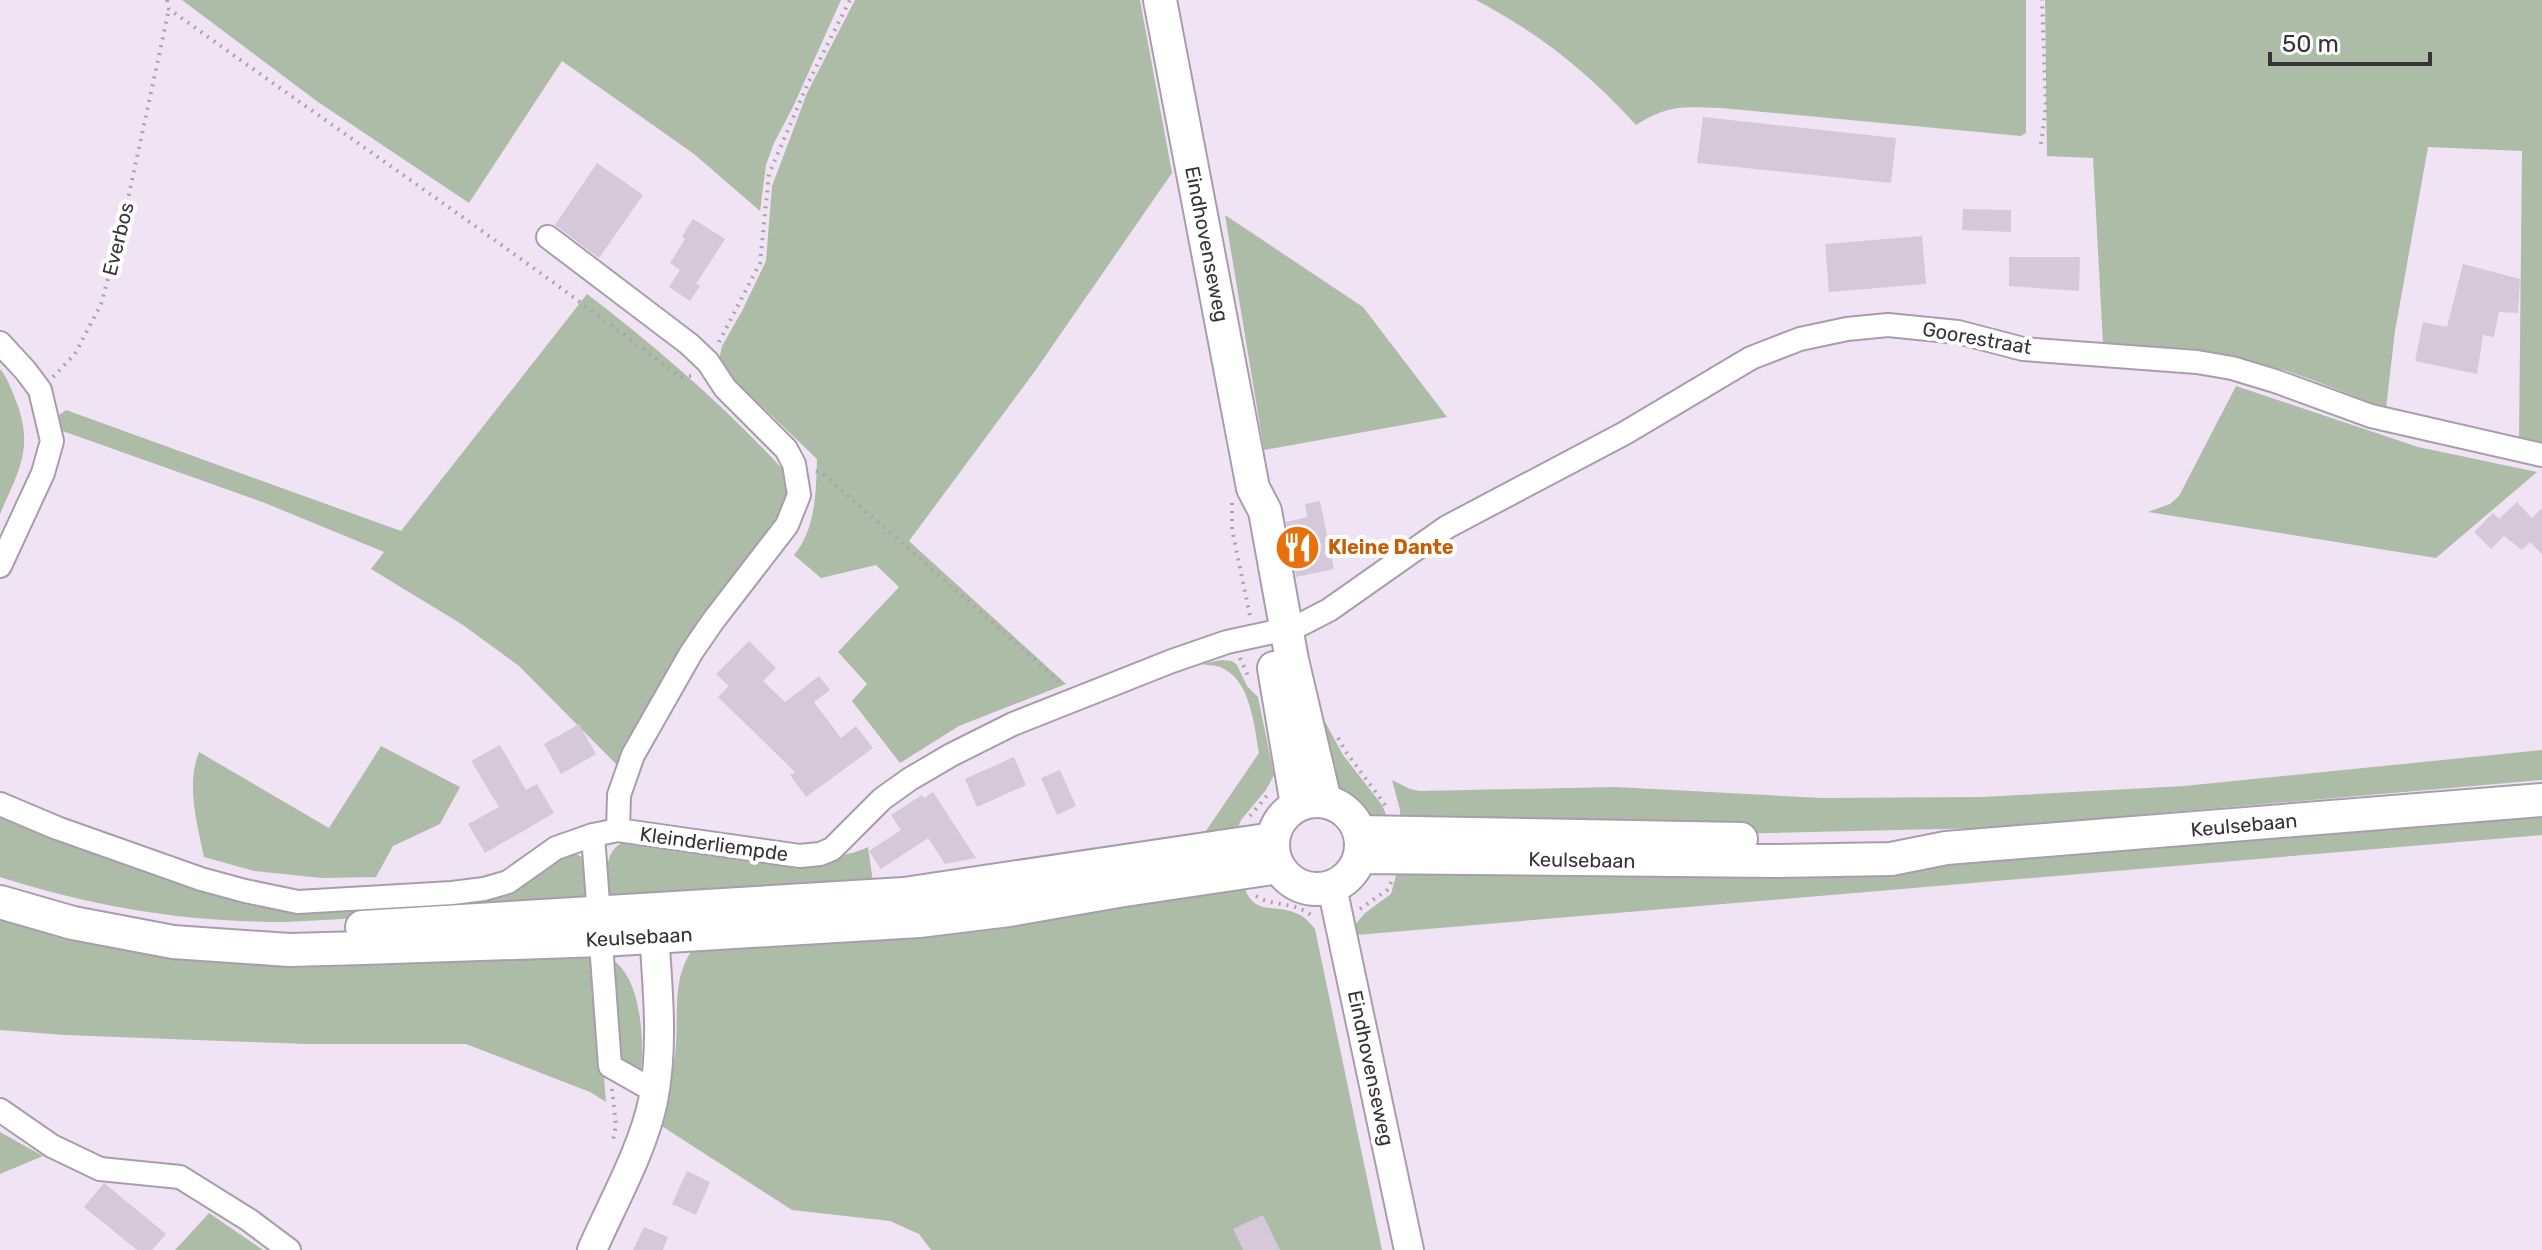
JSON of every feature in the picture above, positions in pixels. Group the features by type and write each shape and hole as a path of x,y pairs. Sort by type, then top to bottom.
{"main road":[{"name":"Eindhovenseweg","path":"1160,0 1253,488 1247,516 1277,630 1299,797"},
{"path":"1299,797 1346,811 1360,844 1351,874 1332,887 1316,889 1298,885 1260,856 1278,824 1299,797"},
{"name":"Keulsebaan","path":"1360,844 1393,858 1891,859 1946,848 2542,800"},
{"name":"Keulsebaan","path":"1360,844 1892,842 1946,848"},
{"name":"Keulsebaan","path":"0,902 58,920 127,935 217,946 289,950 653,923 1260,856"},
{"name":"Keulsebaan","path":"0,883 89,909 217,927 601,926"}],"street":[{"path":"548,237 689,344 786,449 794,464"},
{"name":"Goorestraat","path":"1277,630 1296,627 1339,604 1447,527 1625,433 1751,358 1800,339 1847,329 1888,325 1927,327 2023,349 2197,362 2232,368 2371,416 2542,455"},
{"path":"0,343 40,390 52,441 43,473 0,566"},
{"name":"Kleinderliempde","path":"794,464 799,495 787,525 691,653 633,755 619,795 618,830 800,856 820,854 832,849 882,799 910,779 1013,724 1227,642 1277,630"},
{"path":"0,804 69,833 201,879 298,902 484,889 508,882 556,848 618,830"},
{"path":"593,835 610,1066 654,1091"},
{"name":"Eindhovenseweg","path":"1332,887 1330,927 1385,1130 1409,1250"},
{"path":"592,1250 634,1156 652,1105 660,1035 653,923"},
{"path":"0,1110 52,1146 100,1169 180,1177 249,1220 289,1250"}],"path":[{"path":"167,0 169,9 575,296 680,377 712,368 760,263 769,174 808,83 850,0"},
{"path":"2041,144 2046,107 2042,0"},
{"name":"Everbos","path":"40,390 75,354 101,304 120,236 169,9"},
{"path":"794,464 822,473 1077,698"},
{"path":"1299,797 1245,822 1241,831 1260,856 1253,893 1258,898 1293,904 1330,927 1351,925 1361,908 1387,890 1392,881 1393,858"},
{"path":"610,1066 616,1125 613,1145"}],"green space":[{"path":"182,0 841,0 774,143 766,165 760,211 694,154 562,61 469,203 318,102"},
{"path":"855,0 1140,0 1172,173 1035,371 909,541 1066,684 959,726 900,763 852,701 867,684 838,652 899,587 876,565 821,578 794,555 811,522 817,459 718,364 722,346 766,261 772,186 807,93"},
{"path":"1476,0 2026,0 2026,133 2021,136 1696,107 1668,110 1636,125 1562,55"},
{"path":"2045,0 2542,0 2542,444 2519,440 2522,151 2428,147 2395,331 2386,408 2287,371 2242,360 2172,349 2103,344 2093,158 2047,156"},
{"path":"1225,215 1363,307 1447,417 1264,450"},
{"path":"587,294 692,380 788,475 787,502 775,535 619,767 519,666 463,625 371,569 384,552 265,503 57,429 58,416 66,410 401,531"},
{"path":"0,369 20,413 24,443 19,470 0,514"},
{"path":"2236,386 2418,447 2537,472 2436,558 2148,512 2170,504 2179,496"},
{"path":"1222,660 1237,665 1247,686 1258,697 1274,775 1266,790 1241,820 1237,831 1195,847 1259,753 1245,692 1230,673 1220,667 1200,664"},
{"path":"1312,698 1343,755 1382,805 1387,817 1372,818 1339,792"},
{"path":"381,746 460,787 440,824 393,846 376,877 322,878 254,871 204,857 193,791 199,752 329,828"},
{"path":"2542,750 2542,780 1987,828 1725,834 1401,826 1392,780 1420,791 1616,787 1822,798 1981,797 2184,786"},
{"path":"2542,813 2542,835 1356,935 1353,927 1365,913 1391,894 1398,868"},
{"path":"0,815 219,892 468,900 569,854 576,854 586,859 595,905 287,922 213,919 142,911 72,897 0,877"},
{"path":"626,841 785,858 817,858 868,847 874,889 609,904 609,859 612,852"},
{"path":"1242,881 1252,901 1258,905 1300,915 1315,929 1382,1250 931,1250 919,1234 890,1221 792,1210 657,1123 674,1061 678,989 693,949"},
{"path":"0,908 29,917 594,955 606,1102 590,1092 466,1044 305,1044 0,1030"},
{"path":"610,958 621,967 635,994 641,1027 641,1073 619,1055"},
{"path":"0,1132 43,1156 0,1174"},
{"path":"209,1213 263,1250 175,1250"}],"building":[{"path":"1703,117 1896,138 1891,183 1697,163"},
{"path":"597,163 643,195 599,258 555,225"},
{"path":"1963,209 2011,210 2011,232 1962,230"},
{"path":"693,219 725,239 696,284 700,286 690,301 669,287 680,270 670,263"},
{"path":"1922,236 1926,284 1829,292 1825,244"},
{"path":"2009,257 2080,257 2079,291 2009,286"},
{"path":"2463,264 2520,279 2518,313 2499,312 2494,337 2483,335 2477,374 2415,361 2423,322 2447,327"},
{"path":"1320,501 1334,569 1296,577 1286,522 1307,517 1305,504"},
{"path":"2517,502 2532,518 2542,508 2542,554 2530,542 2522,550 2504,536 2491,549 2474,532 2493,513 2499,519"},
{"path":"749,641 776,668 763,681 785,702 819,676 830,690 814,702 841,738 856,726 873,748 806,797 790,775 795,772 718,697 729,686 716,674"},
{"path":"579,724 596,754 561,774 544,744"},
{"path":"500,745 526,790 537,784 554,813 485,853 468,824 499,807 471,761"},
{"path":"1014,757 1026,785 977,807 965,779"},
{"path":"1060,770 1076,806 1057,815 1041,778"},
{"path":"933,792 976,858 945,864 928,838 881,869 869,851 901,830 891,815 922,795 924,798"},
{"path":"687,1171 710,1182 696,1215 672,1204"},
{"path":"104,1183 166,1234 152,1250 137,1250 84,1207"},
{"path":"1263,1215 1280,1250 1243,1250 1233,1229"},
{"path":"644,1227 668,1237 663,1250 633,1250"}],"place":[{"name":"Kleine Dante","path":"1297,547"}]}
